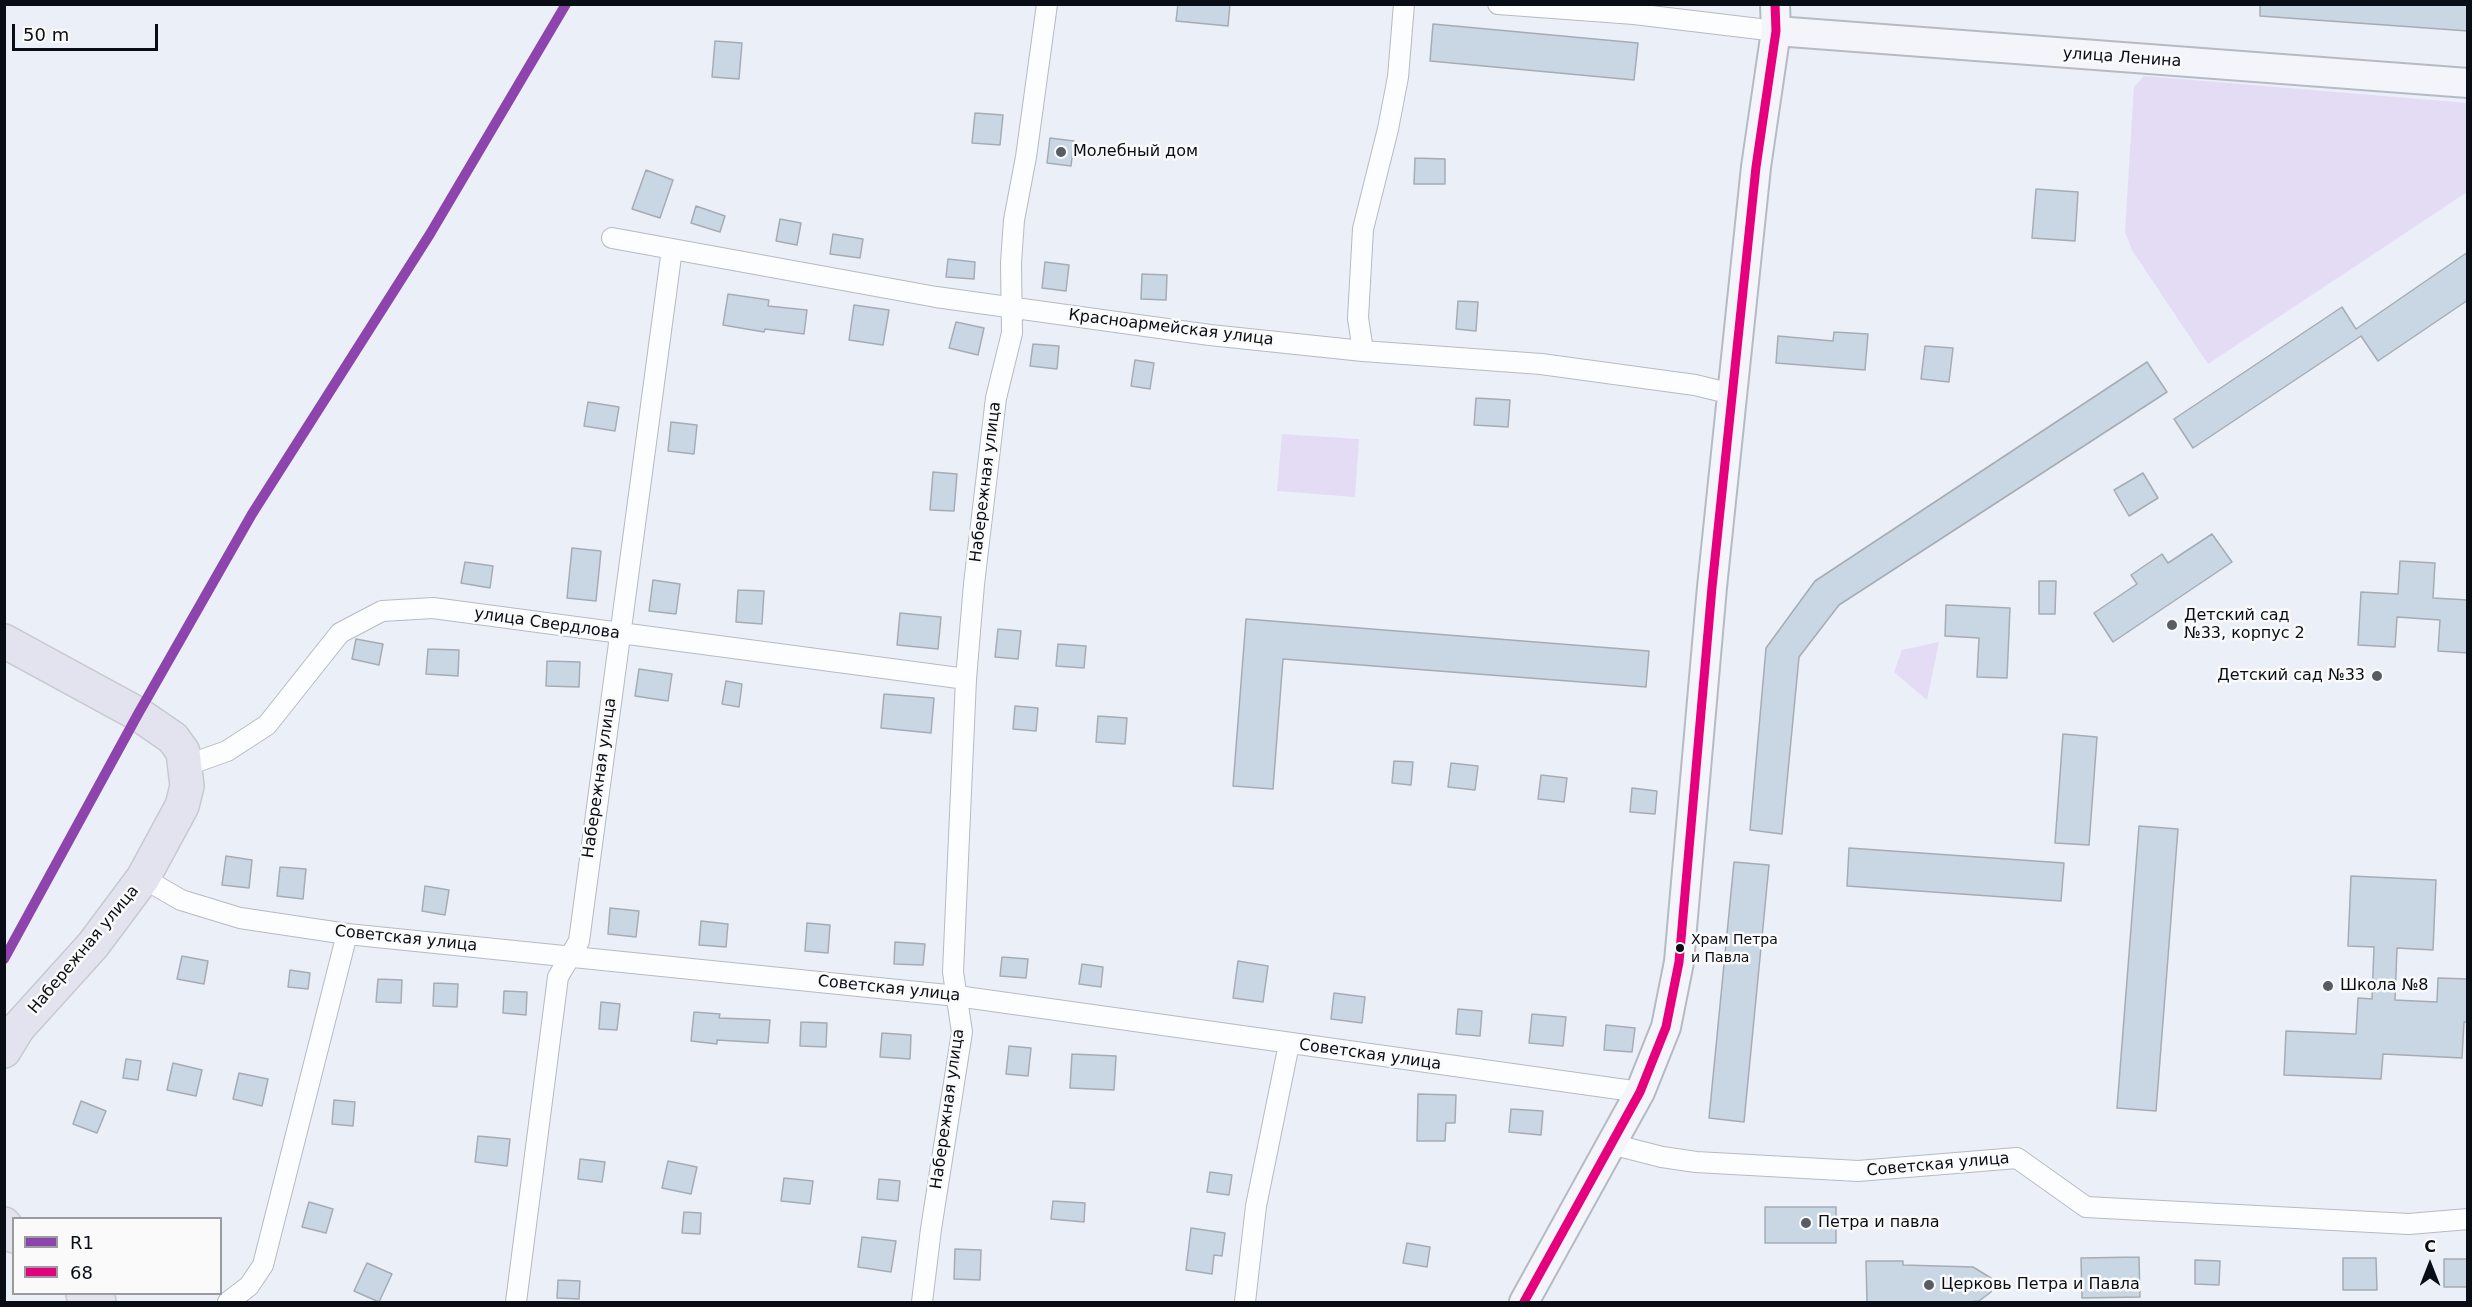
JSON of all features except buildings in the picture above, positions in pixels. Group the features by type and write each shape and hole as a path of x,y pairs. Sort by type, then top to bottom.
{"highway":[{"path":"7,643 138,714 173,738 183,752 185,765"},
{"name":"Набережная улица","path":"4,1051 18,1028 93,945 143,878 182,806 187,786 185,765"}],"main road":[{"name":"улица Ленина","path":"1776,18 2468,83"},
{"path":"1524,1302 1640,1092 1666,1027 1680,962 1712,587 1756,167 1776,18"}],"street":[{"name":"Набережная улица","path":"922,1302 962,1032 953,972 966,680 974,584 994,410 1012,333 1011,263 1014,220 1047,4"},
{"path":"1363,351 1358,318 1363,229 1388,129 1398,77 1404,4"},
{"path":"1498,4 1634,14 1776,18"},
{"name":"Красноармейская улица","path":"612,238 936,297 1012,308 1210,335 1363,351 1541,364 1695,385 1732,394"},
{"name":"Набережная улица","path":"516,1302 558,977 579,941 672,249"},
{"name":"улица Свердлова","path":"185,765 227,751 267,725 340,633 382,611 433,608 619,635 966,680"},
{"name":"Советская улица","path":"143,878 181,900 240,918 347,934 957,996 1640,1092"},
{"path":"228,1302 249,1286 263,1266 347,934"},
{"path":"1245,1302 1256,1206 1289,1044"},
{"name":"Советская улица","path":"1611,1144 1662,1157 1696,1162 1858,1171 2017,1158 2086,1207 2409,1224 2468,1219"}],"shaded area":[{"path":"2144,76 2467,103 2467,192 2208,364 2132,250 2125,232 2134,87"},
{"path":"1282,434 1359,439 1355,497 1277,491"},
{"path":"1939,642 1927,700 1894,672 1902,650"}],"transit line":[{"name":"R1","path":"4,959 138,714 252,514 430,234 566,4"},
{"name":"68","path":"1524,1302 1640,1092 1666,1027 1679,962 1712,587 1756,167 1776,31 1775,4"}],"place":[{"name":"Молебный дом","path":"1061,152"},
{"name":"Детский сад №33, корпус 2","path":"2172,625"},
{"name":"Детский сад №33","path":"2377,676"},
{"name":"Храм Петра и Павла","path":"1680,948"},
{"name":"Школа №8","path":"2328,986"},
{"name":"Петра и павла","path":"1806,1223"},
{"name":"Церковь Петра и Павла","path":"1929,1285"}]}
